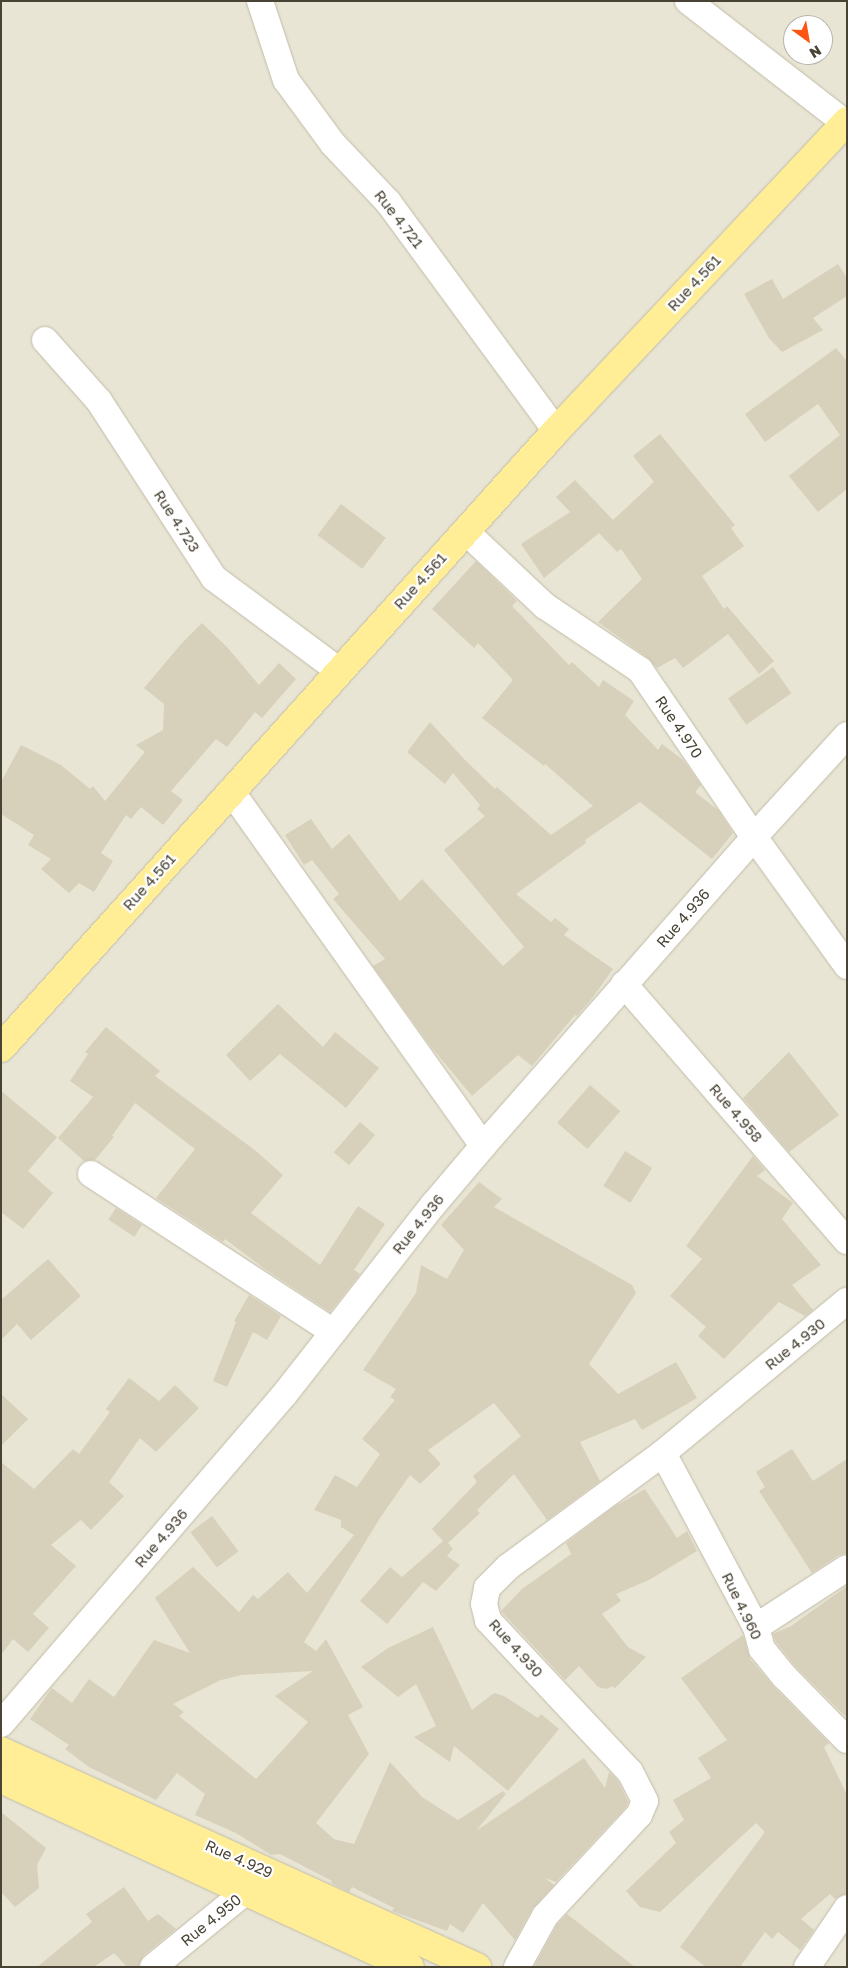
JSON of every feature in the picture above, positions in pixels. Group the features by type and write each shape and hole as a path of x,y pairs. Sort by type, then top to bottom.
{"main road":[{"name":"Rue 4.561","path":"1,1048 556,430 846,122"},
{"name":"Rue 4.929","path":"1,1752 477,1967"},
{"name":"Rue 4.929","path":"1,1779 410,1967"}],"street":[{"name":"Rue 4.721","path":"260,1 286,80 333,144 388,202 556,430"},
{"path":"688,1 846,122"},
{"name":"Rue 4.723","path":"45,340 99,401 214,578 339,671"},
{"name":"Rue 4.970","path":"466,531 545,606 640,670 754,837 847,966"},
{"name":"Rue 4.936","path":"1,1724 284,1394 434,1204 483,1146 754,837 847,735"},
{"path":"231,791 483,1146"},
{"name":"Rue 4.958","path":"624,984 847,1241"},
{"path":"91,1174 333,1332"},
{"name":"Rue 4.930","path":"517,1967 545,1916 639,1815 645,1801 630,1772 488,1620 484,1604 487,1588 508,1567 662,1453 847,1301"},
{"name":"Rue 4.960","path":"662,1453 756,1627 762,1649 785,1677 845,1734"},
{"path":"756,1627 847,1568"},
{"name":"Rue 4.950","path":"153,1967 245,1892"},
{"path":"807,1967 815,1952 847,1908"}],"shaded area":[{"path":"1,1 847,1 847,1967 1,1967"}],"building":[{"path":"838,264 847,278 847,296 813,318 823,330 782,352 769,338 744,294 772,279 783,299"},
{"path":"836,348 847,361 847,489 818,512 789,476 840,435 818,404 765,442 745,414"},
{"path":"660,434 735,525 731,528 744,546 702,576 724,609 727,606 774,661 759,674 728,634 683,668 675,658 657,668 648,658 598,622 642,579 621,549 617,552 599,533 544,578 521,544 570,512 556,497 575,480 613,520 654,482 633,456"},
{"path":"341,504 386,538 362,569 318,535"},
{"path":"476,561 517,601 512,606 569,665 572,662 599,687 603,680 634,701 625,715 658,750 662,744 683,760 701,785 695,792 718,810 733,833 712,859 640,802 585,840 586,843 516,894 551,922 555,918 569,929 564,935 613,969 593,997 577,1016 575,1015 532,1066 518,1055 472,1096 432,1048 373,966 385,959 333,899 339,894 312,860 304,865 285,835 311,819 332,849 349,834 400,901 422,879 503,966 524,947 444,850 485,816 477,809 480,805 453,773 445,784 407,752 430,722 495,789 497,787 551,835 593,806 545,764 544,766 482,718 513,680 478,643 474,648 432,609"},
{"path":"202,623 227,647 259,685 279,663 296,679 262,718 255,712 227,747 216,739 171,791 183,800 163,825 141,807 131,819 126,815 101,853 113,861 94,892 79,883 69,893 41,869 51,859 28,845 34,835 1,814 1,782 21,745 61,765 90,789 93,786 105,801 145,752 136,745 163,730 164,704 144,688 182,643"},
{"path":"773,667 791,693 746,725 728,699"},
{"path":"278,1004 323,1047 335,1032 379,1068 346,1108 280,1054 250,1081 226,1055"},
{"path":"106,1027 160,1071 155,1076 256,1151 283,1175 251,1213 320,1265 358,1206 385,1224 354,1270 360,1274 330,1312 265,1269 225,1239 223,1242 156,1198 195,1149 135,1103 112,1136 114,1137 95,1160 84,1161 58,1138 93,1097 70,1081 88,1054 85,1052"},
{"path":"789,1052 839,1115 789,1152 743,1098"},
{"path":"590,1085 620,1111 587,1149 557,1123"},
{"path":"1,1091 57,1137 28,1171 53,1193 23,1229 1,1212"},
{"path":"360,1122 375,1135 349,1165 334,1152"},
{"path":"625,1151 652,1168 630,1203 603,1186"},
{"path":"753,1156 765,1170 757,1176 793,1203 782,1219 821,1265 792,1285 813,1310 805,1316 779,1302 724,1359 698,1336 706,1327 670,1296 702,1259 686,1246"},
{"path":"479,1182 502,1199 494,1207 632,1285 636,1293 589,1364 618,1394 676,1362 697,1398 642,1430 635,1419 580,1442 600,1481 547,1520 514,1474 477,1510 480,1513 448,1543 453,1549 447,1556 460,1565 436,1591 423,1582 387,1624 360,1601 390,1567 402,1577 443,1541 432,1529 477,1482 473,1476 521,1436 494,1403 428,1450 441,1464 420,1484 410,1475 380,1518 304,1642 316,1651 326,1639 363,1707 348,1715 369,1754 316,1823 334,1839 354,1844 390,1762 422,1797 458,1820 503,1791 506,1794 476,1831 584,1758 605,1788 609,1772 618,1781 628,1802 626,1807 556,1882 545,1878 554,1885 532,1909 515,1940 483,1903 463,1933 450,1924 447,1931 392,1911 394,1908 352,1887 349,1892 280,1854 271,1855 236,1833 195,1815 205,1794 177,1773 156,1800 89,1767 65,1749 69,1745 30,1719 52,1688 72,1703 89,1679 114,1697 154,1640 190,1653 155,1598 193,1567 239,1612 253,1595 258,1599 288,1572 307,1593 354,1535 341,1527 341,1520 314,1510 335,1475 357,1487 380,1454 362,1439 395,1400 390,1397 396,1389 363,1370 416,1293 421,1265 447,1279 464,1250 441,1225","holes":["313,1671 275,1696 308,1722 256,1779 179,1716 184,1712 173,1704 221,1680 241,1675"]},
{"path":"116,1208 142,1225 134,1237 108,1220"},
{"path":"48,1259 81,1296 31,1340 17,1324 1,1340 1,1300"},
{"path":"249,1295 281,1316 267,1340 253,1332 227,1387 213,1381 236,1322 234,1321"},
{"path":"129,1378 159,1401 175,1385 199,1408 156,1452 140,1438 109,1482 124,1496 91,1530 81,1520 51,1545 76,1566 33,1614 49,1628 28,1652 13,1639 1,1655 1,1462 34,1489 73,1449 79,1454 110,1412 106,1409"},
{"path":"1,1394 28,1419 1,1446"},
{"path":"792,1449 813,1481 847,1459 847,1553 839,1555 812,1573 759,1491 765,1487 756,1472"},
{"path":"645,1489 677,1538 687,1531 697,1551 649,1580 616,1594 621,1601 602,1614 628,1647 646,1657 614,1689 613,1686 606,1689 598,1687 579,1666 565,1680 501,1611 522,1589 571,1554 566,1543 614,1507"},
{"path":"212,1516 238,1551 217,1567 190,1532"},
{"path":"847,1586 847,1718 796,1667 776,1642 773,1634 791,1626"},
{"path":"433,1627 472,1710 494,1693 504,1696 538,1718 541,1714 559,1729 508,1791 454,1746 450,1762 414,1737 436,1726 416,1684 398,1697 361,1667 388,1648"},
{"path":"743,1635 750,1659 774,1687 829,1743 824,1747 847,1795 847,1893 835,1899 830,1894 801,1919 814,1930 800,1950 778,1932 772,1939 765,1932 740,1967 706,1967 680,1947 765,1832 756,1823 660,1912 640,1907 626,1891 676,1843 669,1832 684,1820 673,1800 711,1778 698,1758 727,1740 681,1678"},
{"path":"1,1812 46,1848 37,1865 39,1888 15,1907 1,1892"},
{"path":"124,1887 148,1921 158,1914 176,1929 144,1955 138,1967 127,1967 114,1953 94,1967 37,1967 92,1922 86,1914"},
{"path":"567,1914 635,1967 537,1967 535,1965 557,1925"}]}
